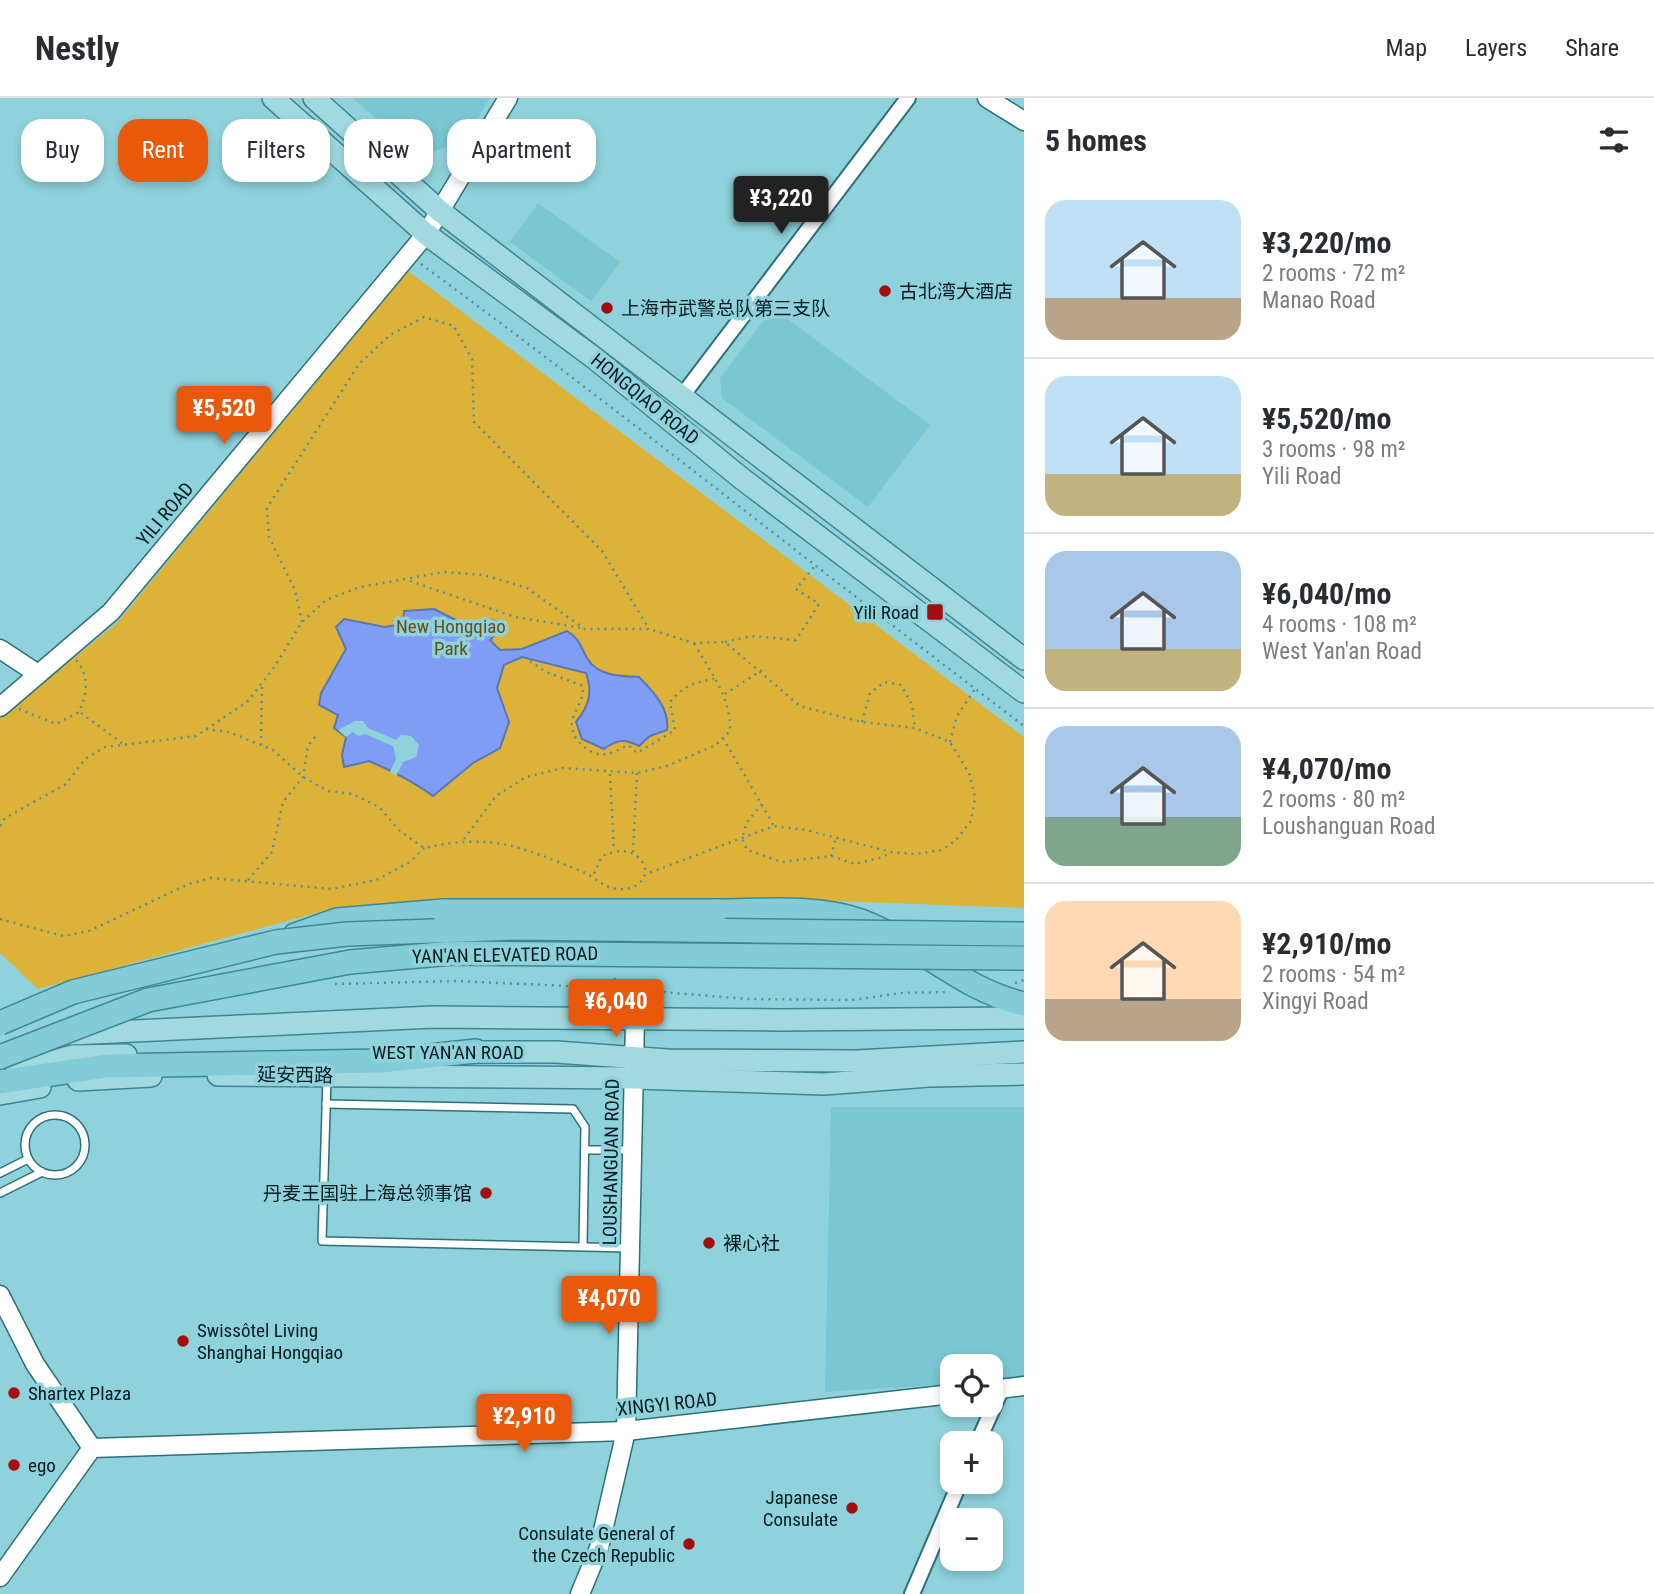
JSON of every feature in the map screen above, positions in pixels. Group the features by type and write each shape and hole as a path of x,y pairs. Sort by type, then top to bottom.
{"highway":[{"path":"276,943 337,920 443,911 819,912 845,916 891,936 986,992 1024,1003"},
{"name":"YAN'AN ELEVATED ROAD","path":"0,1023 73,992 276,943 347,934 517,928 1024,934"},
{"name":"YAN'AN ELEVATED ROAD","path":"0,1057 148,1000 350,961 452,953 1024,958"},
{"path":"0,1082 107,1066 153,1063 381,1061 476,1051"}],"main road":[{"name":"HONGQIAO ROAD","path":"273,98 426,234 593,357 741,478 1024,692"},
{"name":"HONGQIAO ROAD","path":"314,98 441,212 1024,659"},
{"name":"WEST YAN'AN ROAD","path":"0,1049 91,1032 433,1017 1024,1018"},
{"name":"WEST YAN'AN ROAD","path":"0,1075 74,1056 476,1051 824,1084 929,1076 1024,1074"},
{"name":"WEST YAN'AN ROAD","path":"635,1068 857,1061 1024,1052"},
{"name":"延安西路","path":"0,1094 85,1079 194,1074 327,1076 635,1068"}],"street":[{"name":"YILI ROAD","path":"3,705 111,612 426,234 508,98"},
{"path":"682,396 908,98"},
{"path":"987,98 1024,121"},
{"path":"0,649 38,674"},
{"name":"LOUSHANGUAN ROAD","path":"580,1594 599,1548 625,1431 635,1019"},
{"path":"0,1295 35,1364 92,1448 0,1577"},
{"path":"1003,1388 1024,1386"},
{"name":"XINGYI ROAD","path":"92,1448 625,1431 940,1395"},
{"path":"912,1594 955,1494"}],"lane":[{"path":"327,1076 322,1241 630,1248"},
{"path":"326,1104 573,1109 585,1128 583,1246"},
{"path":"0,1193 42,1172 61,1175 70,1172 83,1158 85,1139 75,1122 56,1114 36,1121 25,1138 28,1158 42,1172"},
{"path":"585,1150 633,1150"},
{"path":"0,1173 28,1158"}],"path":[{"path":"408,255 588,387 814,567 1024,726"},
{"path":"302,622 292,581 269,537 267,508 359,365 390,335 424,317 454,326 472,359 474,422 602,551 649,629"},
{"path":"408,580 514,617 585,629 649,629 694,643 725,642 752,636 796,640 819,604 796,589 814,567"},
{"path":"0,826 5,818 66,784 85,759 104,747 195,736 247,702 302,622 326,600 360,587 444,572 484,575 527,588 585,629"},
{"path":"646,874 774,826 836,837 891,852 915,854 942,850 956,840 971,821 975,798 970,775 950,742 915,729 862,722 800,706 762,670 725,642"},
{"path":"464,839 496,796 526,777 563,768 638,773 667,766 716,745 730,732 731,712 725,694 694,643"},
{"path":"3,705 56,724 79,712 87,692 83,668 67,650"},
{"path":"530,661 546,672 583,687 583,703 572,720 573,734 585,748 606,755 628,746 637,753 676,730 670,702 678,692 692,683 714,679"},
{"path":"725,694 762,670"},
{"path":"862,722 870,694 885,682 901,685 912,705 915,729"},
{"path":"261,745 262,683"},
{"path":"950,742 957,716 975,690"},
{"path":"79,712 126,746"},
{"path":"206,729 229,732 273,750 303,777 328,791 353,794 379,807 400,831 424,848"},
{"path":"247,881 272,852 283,802 303,777 308,746 316,736"},
{"path":"723,738 774,826"},
{"path":"610,772 614,851"},
{"path":"633,852 638,773"},
{"path":"762,804 747,822 742,838 747,850 782,862 831,856 855,863 883,858 891,852"},
{"path":"831,856 836,837"},
{"path":"0,919 63,936 89,932 189,884 211,878 331,889 376,880 411,862 424,848 464,839 497,841 593,876 601,886 620,890 633,888 643,882 646,874 643,862 633,852 614,851 603,856 593,876"},
{"path":"331,984 454,981 614,988 747,999 852,1000 901,993 986,992 1024,981"}],"shaded area":[{"path":"353,98 490,98 477,119 447,119 447,147 433,151 433,119 377,119"},
{"path":"538,203 620,262 591,301 510,242"},
{"path":"773,308 930,425 868,507 722,398 720,378"},
{"path":"831,1107 1024,1107 1024,1380 1003,1381 1003,1354 940,1354 940,1385 825,1392"}],"green space":[{"name":"New Hongqiao Park","path":"408,271 1024,737 1024,908 806,900 568,900 338,907 38,989 0,953 0,718 117,623"}],"water":[{"path":"434,609 460,622 478,638 492,620 505,624 490,640 500,650 522,649 567,631 577,640 591,664 603,672 639,677 655,694 663,708 667,730 650,736 639,746 621,741 604,749 582,739 576,722 588,699 586,673 522,657 504,665 497,688 509,722 500,748 473,763 433,796 369,761 344,767 342,755 346,737 334,728 338,715 319,705 321,693 346,649 336,627 344,619 385,627 403,624 404,611"}],"pier":[{"path":"355,721 363,721 368,728 396,740 401,735 411,736 419,745 416,757 403,762 396,776 390,772 396,759 393,746 365,734 358,736 353,732 346,737 338,730"}],"place":[{"name":"古北湾大酒店","path":"885,291"},
{"name":"上海市武警总队第三支队","path":"607,308"},
{"name":"Yili Road","path":"935,612"},
{"name":"丹麦王国驻上海总领事馆","path":"486,1193"},
{"name":"裸心社","path":"709,1243"},
{"name":"Swissôtel Living Shanghai Hongqiao","path":"183,1341"},
{"name":"Shartex Plaza","path":"14,1393"},
{"name":"ego","path":"14,1465"},
{"name":"Japanese Consulate","path":"852,1508"},
{"name":"Consulate General of the Czech Republic","path":"689,1544"}]}
